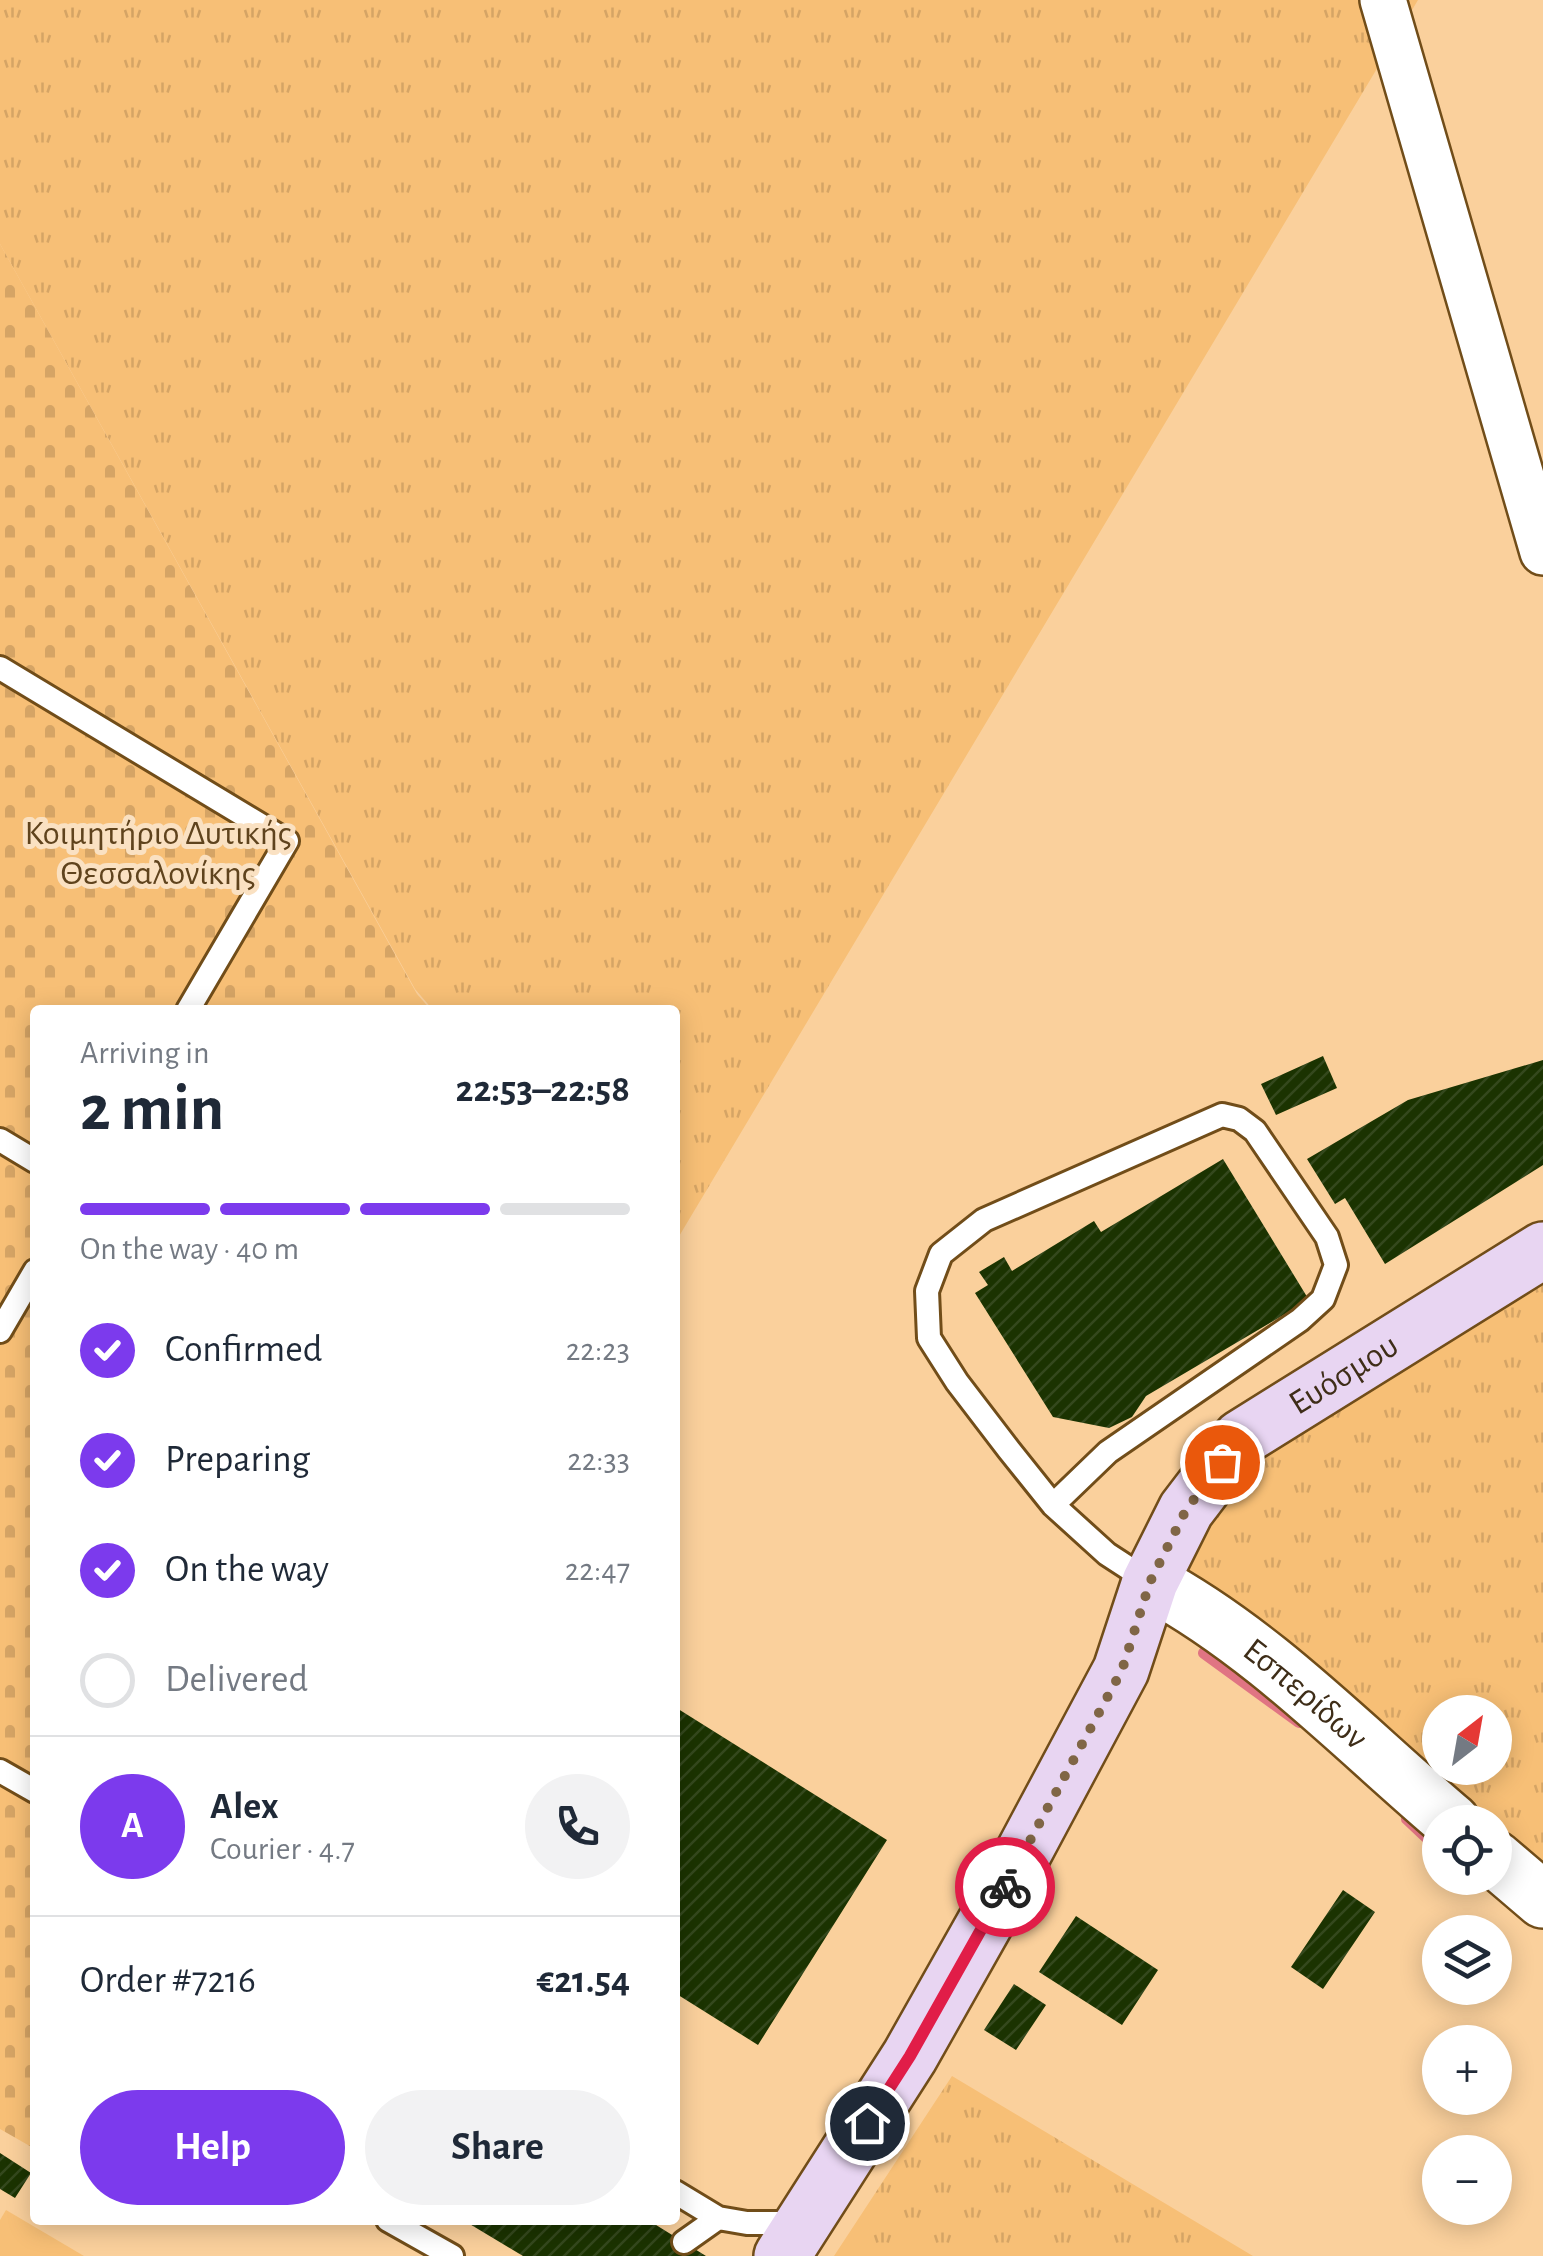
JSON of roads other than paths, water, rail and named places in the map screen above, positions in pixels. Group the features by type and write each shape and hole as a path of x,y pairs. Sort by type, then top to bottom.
{"main road":[{"name":"Ευόσμου","path":"792,2240 910,2056 1002,1893 1122,1670 1150,1582 1186,1510 1240,1438 1543,1250"}],"street":[{"path":"1383,0 1543,552"},
{"name":"Εσπερίδων","path":"1150,1582 1240,1637 1433,1805"},
{"path":"1512,1874 1543,1900"}],"lane":[{"path":"0,668 287,842 191,1005"},
{"path":"1053,1505 1108,1452 1300,1320 1323,1299 1336,1265 1326,1237 1255,1130 1239,1119 1222,1115 984,1220 942,1254 927,1291 929,1338 957,1382 1053,1505 1107,1554 1150,1582"},
{"path":"0,1140 30,1158"},
{"path":"0,1331 30,1280"},
{"path":"0,1771 30,1788"},
{"path":"680,2195 718,2218 747,2222 792,2240"},
{"path":"684,2242 718,2218"},
{"path":"397,2225 452,2256"}],"waterway":[{"path":"1204,1653 1299,1722"},
{"path":"1407,1819 1422,1833"}],"park label":[{"name":"Κοιμητήριο Δυτικής Θεσσαλονίκης","path":"158,853"}]}
